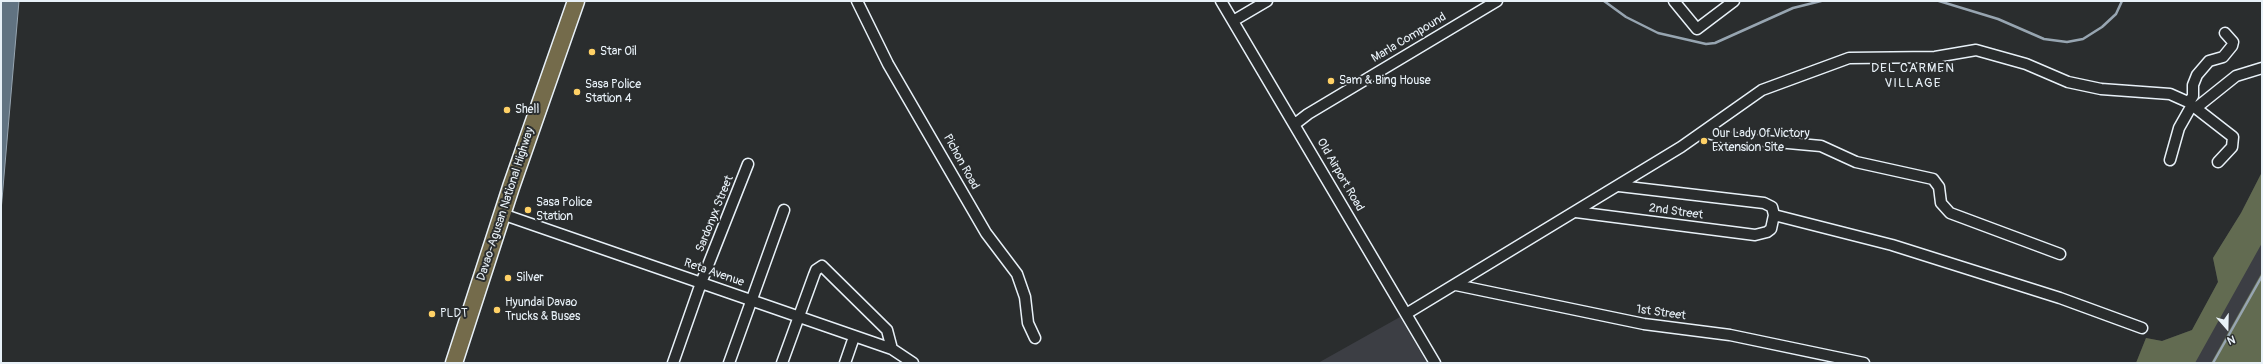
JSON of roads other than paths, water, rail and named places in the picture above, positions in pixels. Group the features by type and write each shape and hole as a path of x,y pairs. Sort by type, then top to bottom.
{"main road":[{"name":"Davao-Agusan National Highway","path":"454,363 502,214 576,1"}],"street":[{"name":"Pichon Road","path":"857,1 888,64 986,233 1017,274 1025,297 1028,322 1035,338"},
{"name":"Old Airport Road","path":"1221,1 1435,363"},
{"path":"1233,21 1267,1"},
{"name":"Marla Compound","path":"1295,124 1308,114 1497,1"},
{"path":"1674,1 1696,28 1734,1"},
{"path":"2170,160 2179,128 2192,105 2194,85 2197,75 2209,61 2223,57 2232,46 2233,42 2225,33"},
{"path":"1406,314 1619,186 1704,132 1762,90 1849,58 1941,56 1976,50 2026,64 2068,82 2101,89 2170,94 2192,105 2233,137 2232,147 2218,162"},
{"path":"2192,105 2236,76 2262,68"},
{"path":"1704,132 1722,137 1826,148 1856,162 1933,179 1939,187 1942,206 1950,213 2060,254"},
{"name":"Sardonyx Street","path":"673,363 701,283 748,164"},
{"path":"1619,186 1764,203 1772,207 1774,216 1892,245 2060,298 2142,328"},
{"path":"729,363 784,210"},
{"name":"2nd Street","path":"1576,212 1738,234 1761,234 1771,229 1774,216"},
{"name":"Reta Avenue","path":"502,214 892,349 901,359 913,363"},
{"path":"782,363 815,272 822,266 887,330 892,349"},
{"name":"1st Street","path":"1456,285 1644,324 1730,335 1864,363"},
{"path":"845,363 854,337"}],"water":[{"path":"1,1 19,1 1,211"}],"waterway":[{"path":"1604,1 1626,17 1658,33 1706,44 1715,43 1793,8 1821,1"},
{"path":"1939,1 1998,19 2044,39 2067,42 2083,39 2102,27 2116,14 2122,1"},
{"path":"2213,363 2262,276"}],"place":[{"name":"Star Oil","path":"592,52"},
{"name":"Sam & Bing House","path":"1331,81"},
{"name":"Sasa Police Station 4","path":"577,92"},
{"name":"Shell","path":"507,110"},
{"name":"Our Lady Of Victory Extension Site","path":"1704,141"},
{"name":"Sasa Police Station","path":"528,210"},
{"name":"Silver","path":"508,278"},
{"name":"Hyundai Davao Trucks & Buses","path":"497,310"},
{"name":"PLDT","path":"432,314"}],"district":[{"name":"DEL CARMEN VILLAGE","path":"1913,76"}]}
